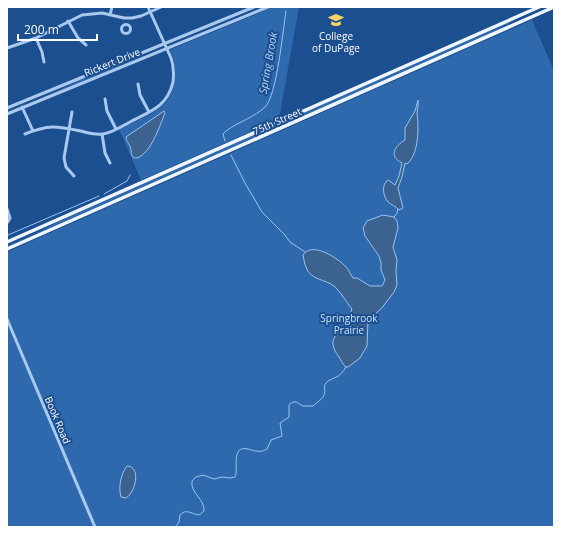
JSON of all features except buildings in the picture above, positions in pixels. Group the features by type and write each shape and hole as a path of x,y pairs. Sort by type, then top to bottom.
{"main road":[{"name":"75th Street","path":"7,242 539,7"},
{"name":"75th Street","path":"7,249 554,7"}],"street":[{"path":"110,14 112,7"},
{"path":"25,134 52,126 102,134 116,129 149,112 164,102 171,90 174,69 167,48 148,7"},
{"path":"7,48 36,38 77,16 88,13 110,14 127,18 136,17 161,7"},
{"name":"Rickert Drive","path":"7,108 254,7"},
{"name":"Rickert Drive","path":"7,114 268,7"},
{"path":"127,18 127,25"},
{"path":"68,21 80,40 86,46"},
{"path":"36,38 42,52 44,62"},
{"path":"138,84 140,95 149,112"},
{"path":"105,99 107,111 116,129"},
{"path":"21,103 33,131"},
{"path":"72,112 64,158 66,167 74,176"},
{"path":"102,134 104,153 110,163"},
{"path":"7,209 10,218 7,223"},
{"name":"Book Road","path":"7,319 95,527"}],"green space":[{"path":"273,7 299,7 279,119 141,180 119,129 160,108 169,98 175,70 170,50"},
{"path":"524,15 485,36 7,247 61,220"},
{"name":"Springbrook Prairie","path":"532,20 554,71 554,527 7,527 7,252"},
{"path":"142,56 119,66 42,98 78,81"}],"shaded area":[{"path":"418,100 416,147 411,160 407,164 405,163 398,188 403,208 399,210 386,200 384,185 388,180 395,185 399,176 402,163 395,157 394,151 398,145 405,140 405,128 415,111"},
{"path":"164,111 165,113 160,125 149,147 139,157 134,158 126,137"},
{"path":"383,215 394,217 397,221 398,228 393,247 397,260 397,285 394,292 381,309 368,320 367,346 360,358 346,367 335,351 333,341 338,333 350,322 350,314 352,309 334,286 314,277 308,271 305,266 303,255 307,251 312,250 325,252 342,263 353,278 357,278 370,286 382,286 385,280 381,270 379,256 365,236 363,228 367,221"},
{"path":"127,466 132,467 136,475 136,480 132,491 126,498 121,497 120,485"}],"waterway":[{"name":"Spring Brook","path":"225,141 223,134 226,131 261,111 269,100 276,77 286,11"},
{"name":"Spring Brook","path":"231,155 262,212 290,242 305,252"},
{"path":"104,194 127,181 130,175"},
{"path":"8,235 99,196"},
{"path":"394,217 398,209"},
{"name":"Spring Brook","path":"175,527 179,522 180,515 182,513 187,512 199,515 204,511 204,507 192,485 192,481 196,477 203,475 214,479 222,477 235,477 236,459 239,451 242,449 256,451 267,449 271,440 282,436 280,423 289,417 289,405 294,402 303,406 313,406 323,396 326,383 341,374 346,367"}],"place":[{"name":"College of DuPage","path":"336,20"}]}
